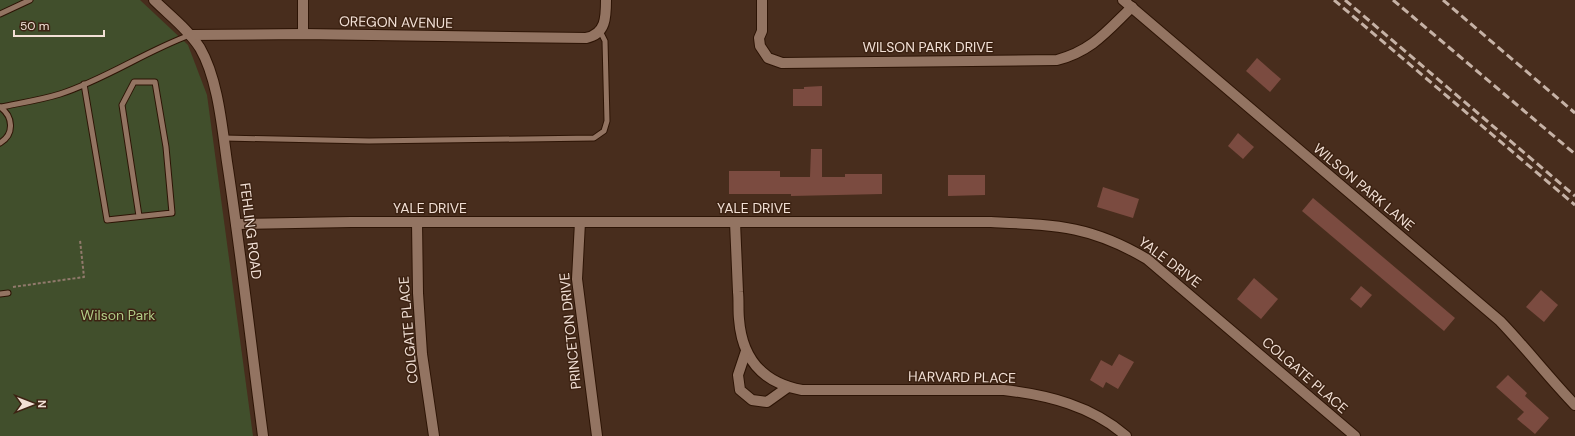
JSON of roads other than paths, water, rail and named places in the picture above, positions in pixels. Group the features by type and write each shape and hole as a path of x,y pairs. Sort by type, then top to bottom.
{"street":[{"name":"FEHLING ROAD","path":"154,0 190,35 200,48 208,65 224,138 264,436"},
{"path":"303,0 303,34"},
{"path":"600,31 606,19 606,0"},
{"name":"WILSON PARK DRIVE","path":"762,0 762,31 759,38 760,46 768,58 782,63 1057,60 1085,50 1097,42 1132,7"},
{"name":"WILSON PARK LANE","path":"1123,0 1500,321 1522,343 1555,385 1575,405"},
{"name":"OREGON AVENUE","path":"190,35 303,34 586,38 596,35 600,31"},
{"name":"YALE DRIVE","path":"236,224 417,222 991,222 1050,224 1096,234 1123,244 1147,259 1237,334"},
{"name":"COLGATE PLACE","path":"417,222 418,293 422,354 434,436"},
{"name":"PRINCETON DRIVE","path":"580,222 577,279 597,436"},
{"name":"HARVARD PLACE","path":"735,222 739,320 746,351 754,364 775,382 802,390 1004,390 1030,393 1076,406 1096,416 1126,436"},
{"name":"COLGATE PLACE","path":"1237,334 1355,436"},
{"path":"746,351 738,374 740,390 752,400 767,402 788,387"}],"lane":[{"path":"0,14 30,0"},
{"path":"224,138 369,141 594,138 604,131 607,121 605,41 600,31"},
{"path":"0,143 7,137 10,124 9,118 0,107 61,94 167,44 190,35"},
{"path":"84,84 107,220 172,212 166,148 154,82 134,82 122,105 139,216"},
{"path":"0,294 9,290"}],"railway":[{"path":"1334,0 1575,205"},
{"path":"1345,0 1575,196"},
{"path":"1393,0 1575,154"},
{"path":"1443,0 1575,113"}],"park label":[{"name":"Wilson Park","path":"118,315"}]}
